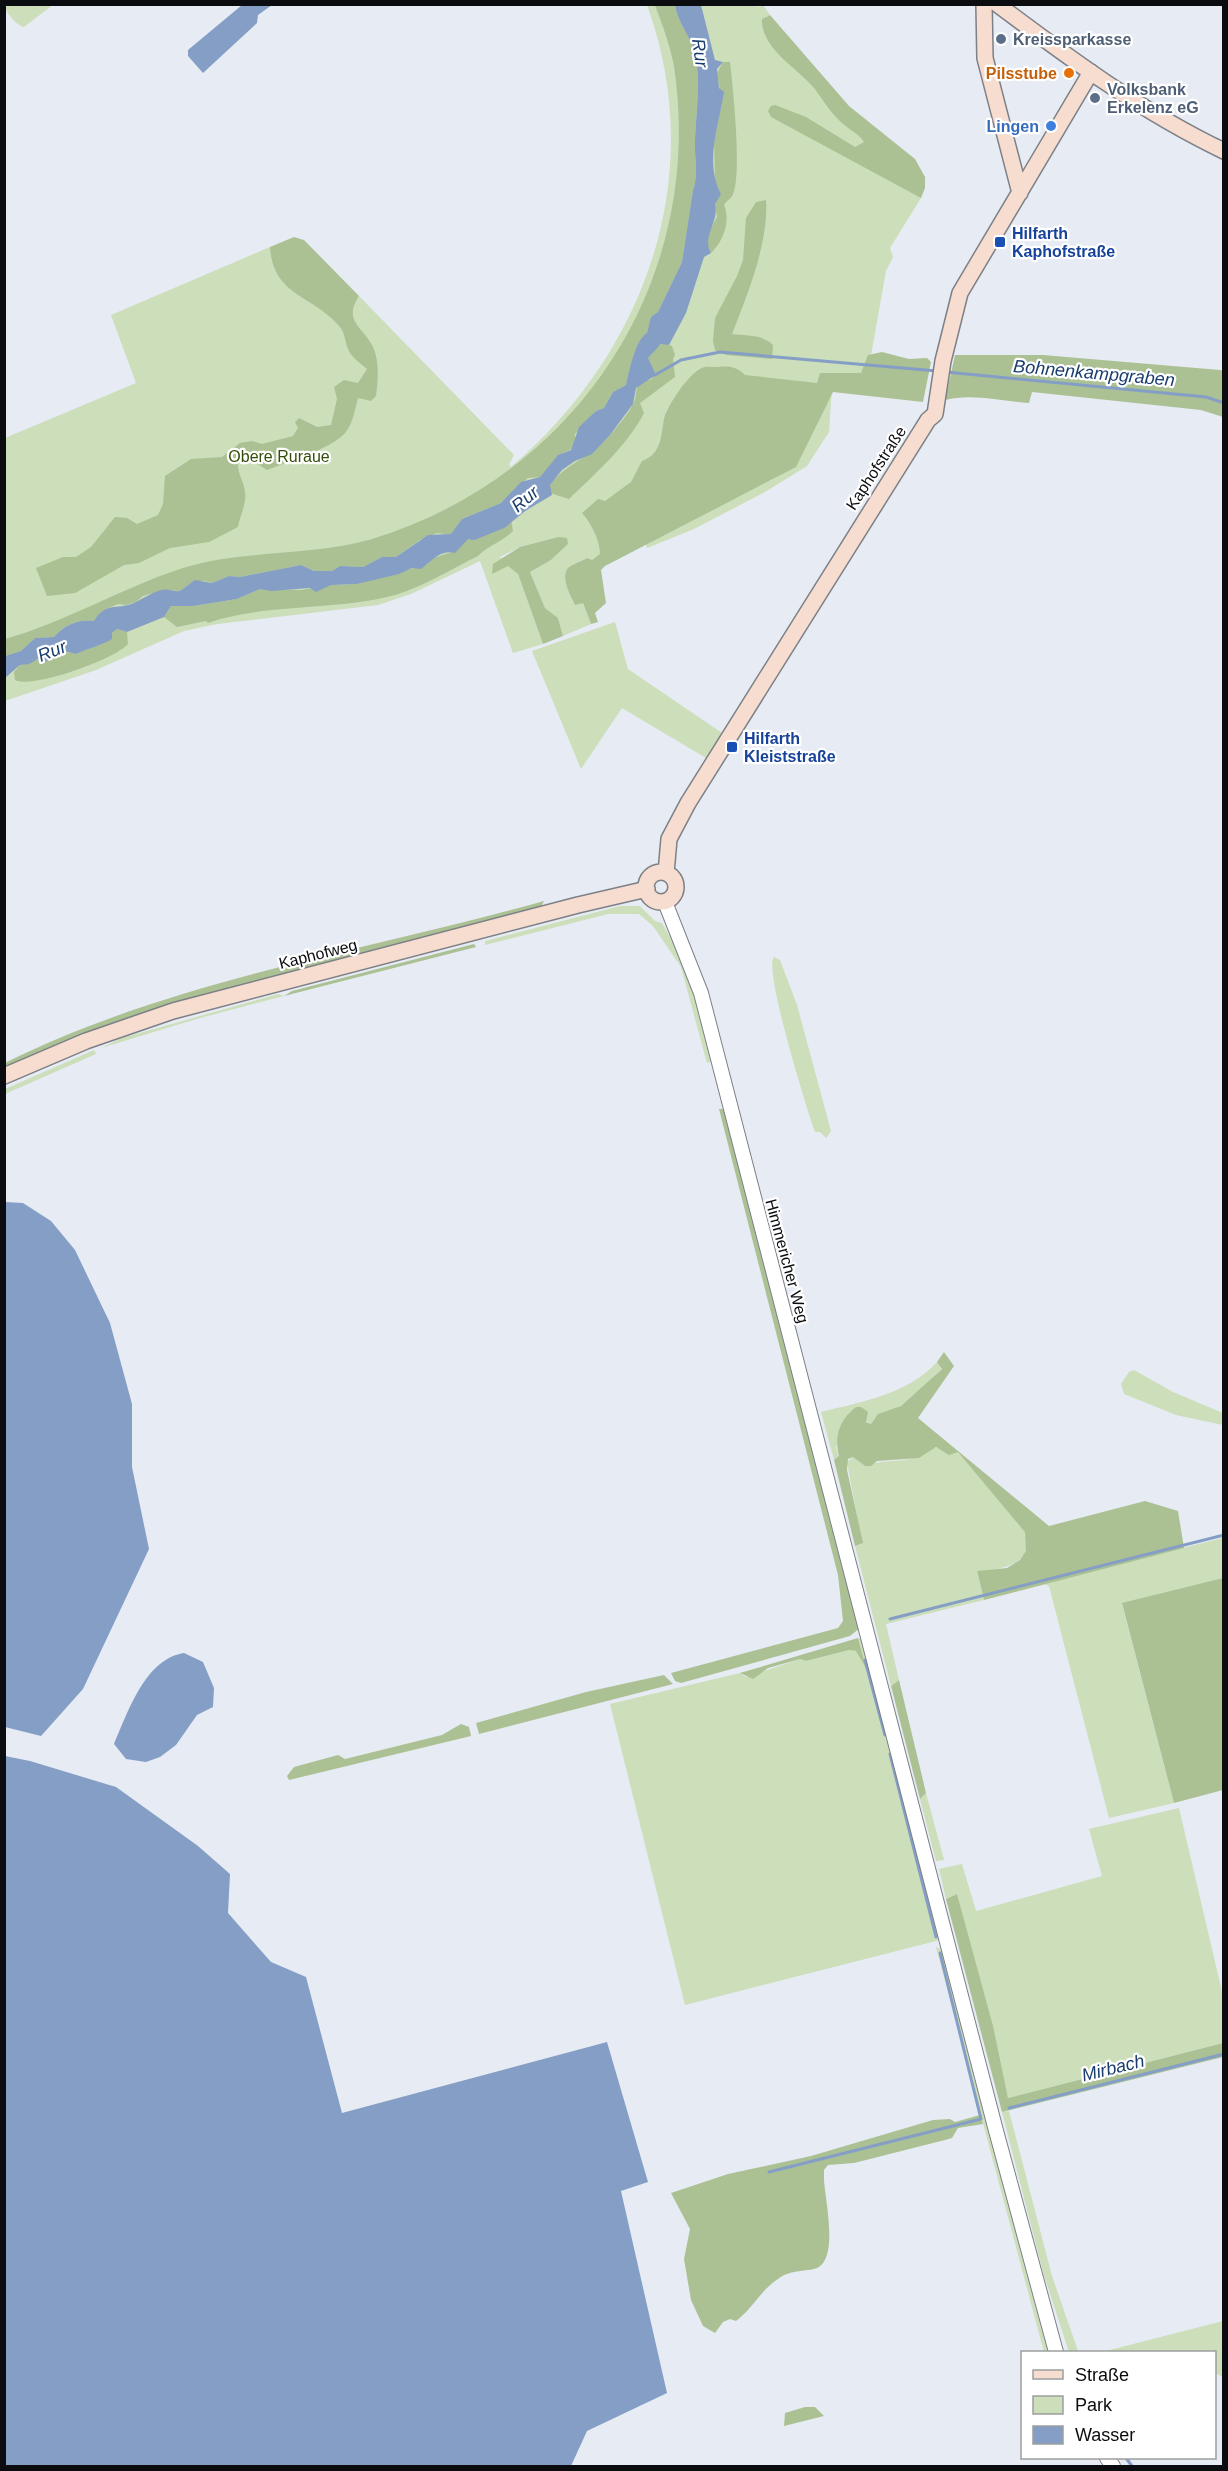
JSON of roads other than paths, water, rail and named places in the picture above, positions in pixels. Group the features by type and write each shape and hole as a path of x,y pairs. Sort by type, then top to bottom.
{"main road":[{"path":"984,4 985,58 1020,193"},
{"path":"997,4 1091,72 1178,129 1224,151"},
{"name":"Kaphofstraße","path":"666,873 669,839 688,803 860,526 899,469 928,420 935,414 943,361 960,293 1091,72"},
{"path":"666,873 676,885 674,895 665,902 653,900 647,889 652,876 666,873"},
{"name":"Kaphofweg","path":"4,1076 86,1041 183,1009 647,889"}],"street":[{"name":"Himmericher Weg","path":"665,902 701,993 866,1632 1056,2351"}],"water":[{"path":"242,5 272,5 258,15 257,23 203,73 188,56 188,50"},
{"path":"675,5 701,5 715,60 723,62 717,69 719,88 724,92 713,156 716,182 721,194 715,204 715,217 709,235 711,253 704,257 686,313 669,345 661,344 648,358 656,375 636,388 633,404 610,435 592,454 575,461 562,470 550,485 552,495 515,517 508,512 499,518 487,534 470,537 455,553 441,554 421,569 412,568 399,574 357,584 331,585 316,592 310,588 271,591 260,589 237,599 193,606 171,606 164,617 127,632 117,629 112,633 112,639 76,654 64,651 58,656 50,655 47,661 38,659 29,664 20,665 5,678 5,656 21,651 35,638 54,637 62,629 72,624 94,621 104,610 130,605 161,590 180,591 195,580 212,583 229,576 240,577 301,565 314,571 332,571 340,566 363,567 382,557 396,557 428,535 451,534 462,519 501,503 521,482 540,477 558,455 571,450 579,427 596,411 604,408 613,392 626,385 639,342 647,333 651,317 658,312 682,262 696,177 698,76 695,52 679,19"},
{"path":"5,1202 23,1203 51,1221 75,1250 110,1323 132,1404 132,1467 149,1549 83,1689 41,1736 5,1727"},
{"path":"184,1653 203,1662 214,1688 213,1707 197,1715 176,1745 160,1757 146,1762 126,1759 114,1744 132,1703 148,1676 159,1665 170,1657"},
{"path":"5,1756 30,1761 116,1787 198,1846 230,1874 228,1913 271,1962 306,1977 342,2113 607,2042 648,2182 621,2191 667,2393 587,2431 571,2466 5,2466"}],"waterway":[{"path":"655,375 681,360 720,352 937,371"},
{"name":"Bohnenkampgraben","path":"946,372 1206,397 1224,403"},
{"name":"Rur","path":"473,531 500,520 528,497"},
{"path":"890,1619 1224,1535"},
{"path":"865,1660 885,1735"},
{"path":"890,1754 936,1937"},
{"name":"Mirbach","path":"769,2172 981,2119 940,1953"},
{"name":"Mirbach","path":"1009,2108 1224,2054"},
{"path":"1127,2459 1132,2466"}],"place":[{"name":"Kreissparkasse","path":"1001,39"},
{"name":"Pilsstube","path":"1069,73"},
{"name":"Volksbank Erkelenz eG","path":"1095,98"},
{"name":"Lingen","path":"1051,126"},
{"name":"Hilfarth Kaphofstraße","path":"1000,242"},
{"name":"Hilfarth Kleiststraße","path":"732,747"}],"park label":[{"name":"Obere Ruraue","path":"279,456"}]}
